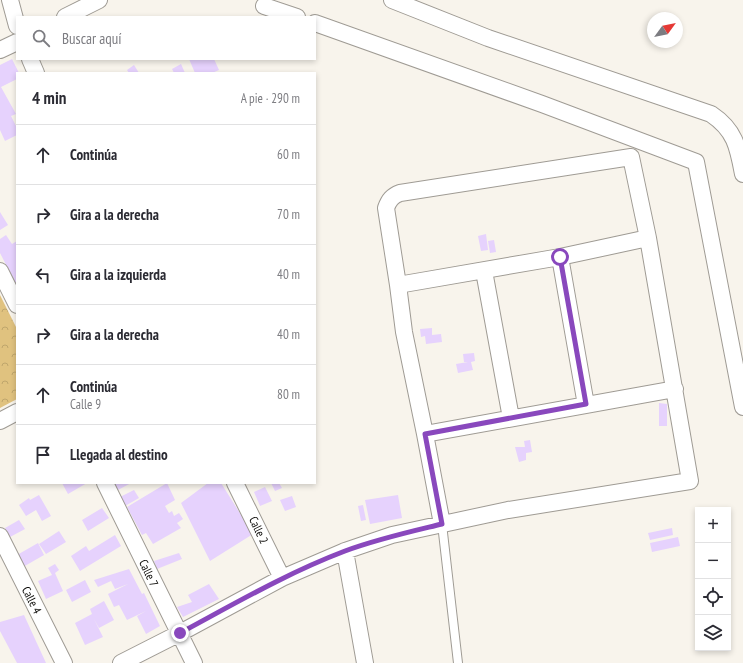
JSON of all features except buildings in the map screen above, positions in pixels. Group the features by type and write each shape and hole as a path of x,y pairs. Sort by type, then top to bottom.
{"street":[{"path":"10,0 16,22"},
{"path":"67,16 99,0"},
{"path":"392,0 488,38 711,114 719,119 730,131 737,144 743,174"},
{"path":"264,6 294,16"},
{"path":"316,23 629,136 696,162 743,406"},
{"path":"0,50 16,42"},
{"path":"30,60 36,72"},
{"path":"121,663 282,578 346,551 392,535 508,510 690,481 648,238 631,157 629,136"},
{"path":"442,524 404,332 386,208 390,199 400,193 631,157"},
{"path":"398,285 560,257 648,238"},
{"path":"560,257 586,404"},
{"path":"0,271 16,303"},
{"path":"484,271 510,418"},
{"path":"425,434 675,389"},
{"path":"0,421 16,413"},
{"name":"Calle 7","path":"106,484 194,663"},
{"name":"Calle 2","path":"235,484 282,578"},
{"name":"Calle 4","path":"0,536 64,663"},
{"path":"346,551 365,663"}],"lane":[{"path":"442,524 458,663"}],"green space":[{"path":"0,295 16,327 16,400 0,408"}],"route":[{"path":"180,633 282,578 346,551 392,535 442,524 425,434 586,404 560,257"}]}
